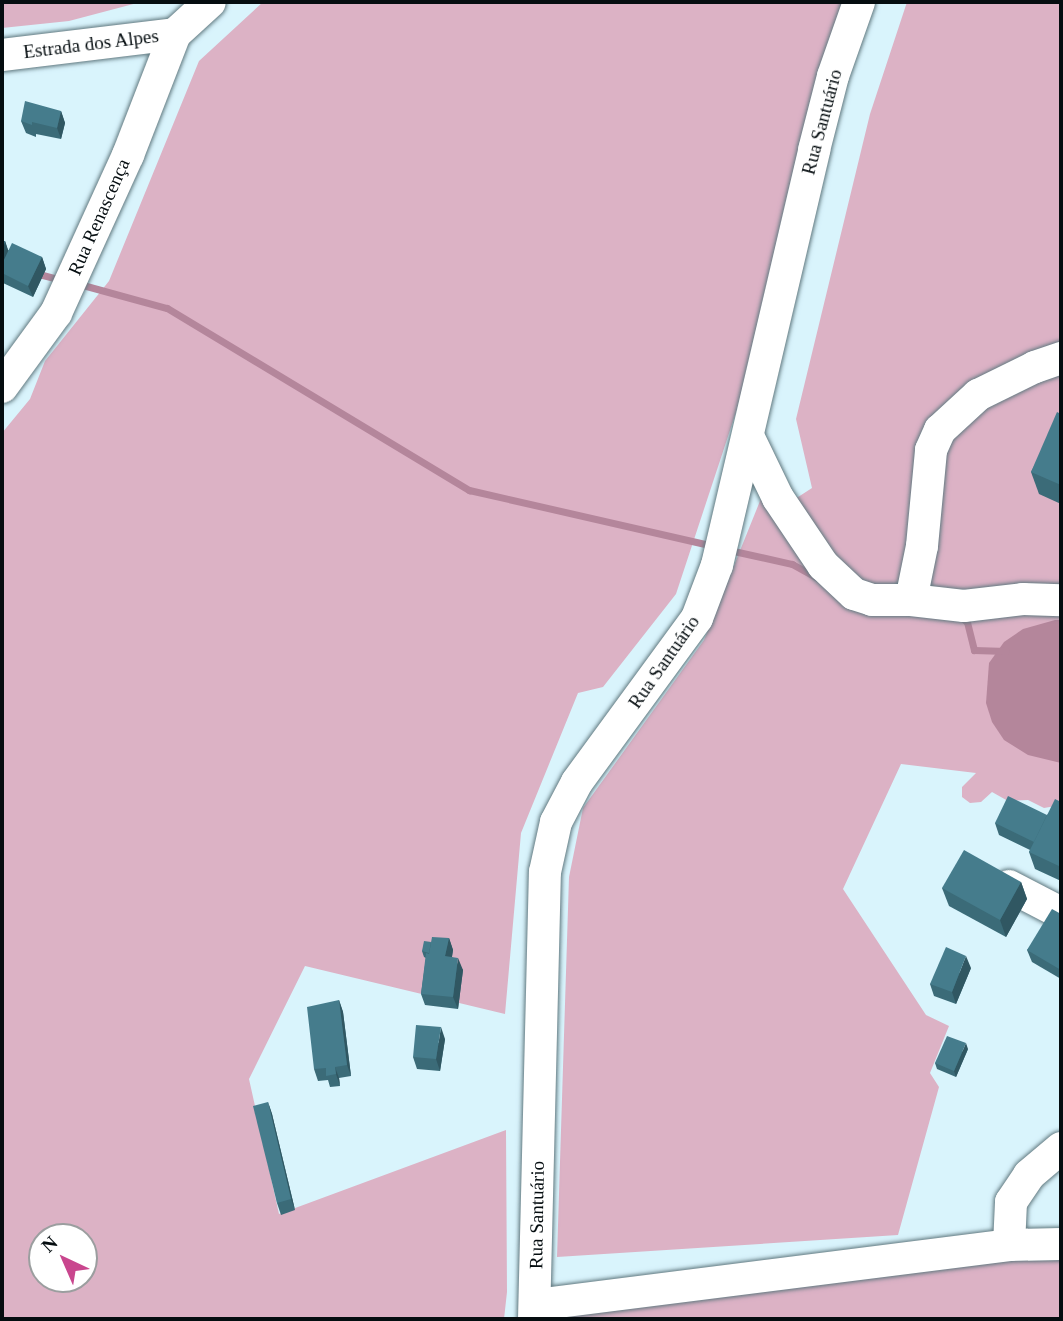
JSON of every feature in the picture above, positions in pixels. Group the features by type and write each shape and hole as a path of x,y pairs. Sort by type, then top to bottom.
{"street":[{"name":"Estrada dos Alpes","path":"2,55 175,34 210,2"},
{"name":"Rua Santuário","path":"535,1312 545,872 556,822 577,782 697,618 717,565 817,138 833,76 859,2"},
{"name":"Rua Renascença","path":"2,387 56,313 128,155 175,34"},
{"path":"911,600 922,546 931,450 940,430 978,395 1035,367 1061,358"},
{"path":"748,436 778,498 823,565 854,594 872,600 911,600 964,606 1023,599 1061,600"},
{"path":"1009,886 1061,913"},
{"path":"1009,1245 1011,1202 1028,1175 1061,1148"},
{"path":"535,1312 1009,1245 1061,1244"}],"shaded area":[{"path":"2,2 141,2 69,21 2,28"},
{"path":"263,2 843,2 810,101 742,394 676,594 603,687 578,693 521,833 505,1014 305,966 249,1079 279,1214 506,1130 507,1292 504,1319 2,1319 2,433 30,399 45,361 109,281 199,61"},
{"path":"907,2 1061,2 1061,805 1044,808 1028,800 1008,801 992,792 981,802 970,803 962,797 962,787 976,773 901,764 843,889 926,1015 949,1026 930,1073 939,1087 898,1235 557,1257 569,877 583,808 704,640 762,496 775,512 812,488 796,419 870,114"},
{"path":"1061,620 1061,763 1028,755 1004,740 992,722 986,703 989,663 1004,642 1023,629"},
{"path":"1061,1254 1061,1319 552,1319 552,1313"}],"building":[{"path":"25,101 61,111 57,128 21,121"},
{"path":"12,243 42,257 28,286 2,273 2,264"},
{"path":"1057,412 1061,414 1061,485 1031,472"},
{"path":"1008,796 1047,815 1034,842 995,823"},
{"path":"1055,799 1061,802 1061,867 1029,852"},
{"path":"964,850 1021,882 1000,920 942,888"},
{"path":"1052,909 1061,914 1061,970 1027,950"},
{"path":"432,937 449,938 445,956 458,958 453,997 421,994 426,953 429,954"},
{"path":"424,941 431,942 429,953 422,951"},
{"path":"946,947 966,956 952,992 930,984"},
{"path":"339,1000 347,1065 335,1067 336,1074 326,1076 326,1068 314,1069 307,1007"},
{"path":"416,1025 441,1027 436,1059 413,1057"},
{"path":"947,1036 966,1043 954,1071 935,1063"},
{"path":"268,1102 291,1199 277,1203 253,1106"}],"waterway":[{"path":"35,273 61,280"},
{"path":"79,284 167,308 469,490 714,546"},
{"path":"729,550 792,564 817,578"},
{"path":"960,616 967,622 974,650 1006,651"}]}
